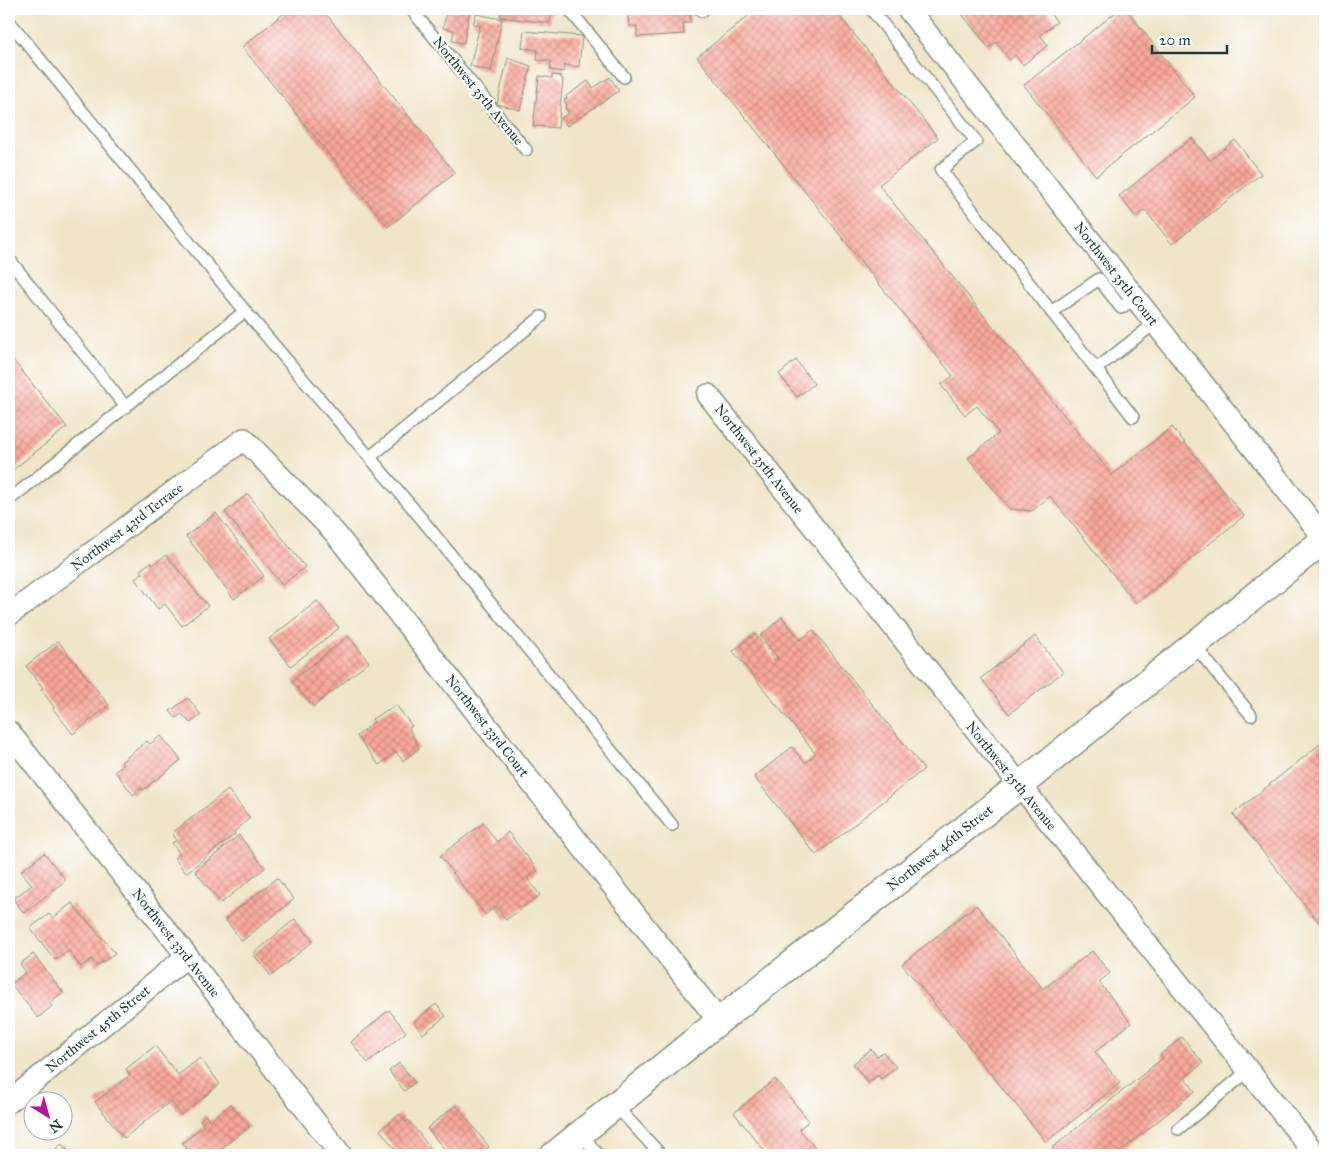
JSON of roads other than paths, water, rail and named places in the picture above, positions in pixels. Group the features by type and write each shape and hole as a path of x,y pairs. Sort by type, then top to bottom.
{"street":[{"name":"Northwest 35th Court","path":"908,9 1325,539"},
{"name":"Northwest 35th Avenue","path":"708,395 1316,1155"},
{"name":"Northwest 43rd Terrace","path":"9,615 244,439"},
{"name":"Northwest 33rd Court","path":"244,439 335,533 719,1021"},
{"name":"Northwest 46th Street","path":"554,1155 719,1021 1019,786 1325,539"},
{"name":"Northwest 33rd Avenue","path":"9,732 188,956 341,1155"},
{"name":"Northwest 45th Street","path":"9,1102 188,956"}],"lane":[{"name":"Northwest 35th Avenue","path":"411,9 526,150"},
{"path":"569,9 624,77"},
{"path":"871,9 976,141 941,170 1133,417"},
{"path":"9,21 245,312 370,457 672,825"},
{"path":"9,259 125,406"},
{"path":"1051,312 1099,279 1121,308 1135,298"},
{"path":"9,500 245,312"},
{"path":"370,457 541,317"},
{"path":"1096,370 1155,323"},
{"path":"1194,645 1251,715"},
{"path":"1178,1129 1248,1071"},
{"path":"616,1105 662,1155"},
{"path":"582,1133 598,1155"}]}
